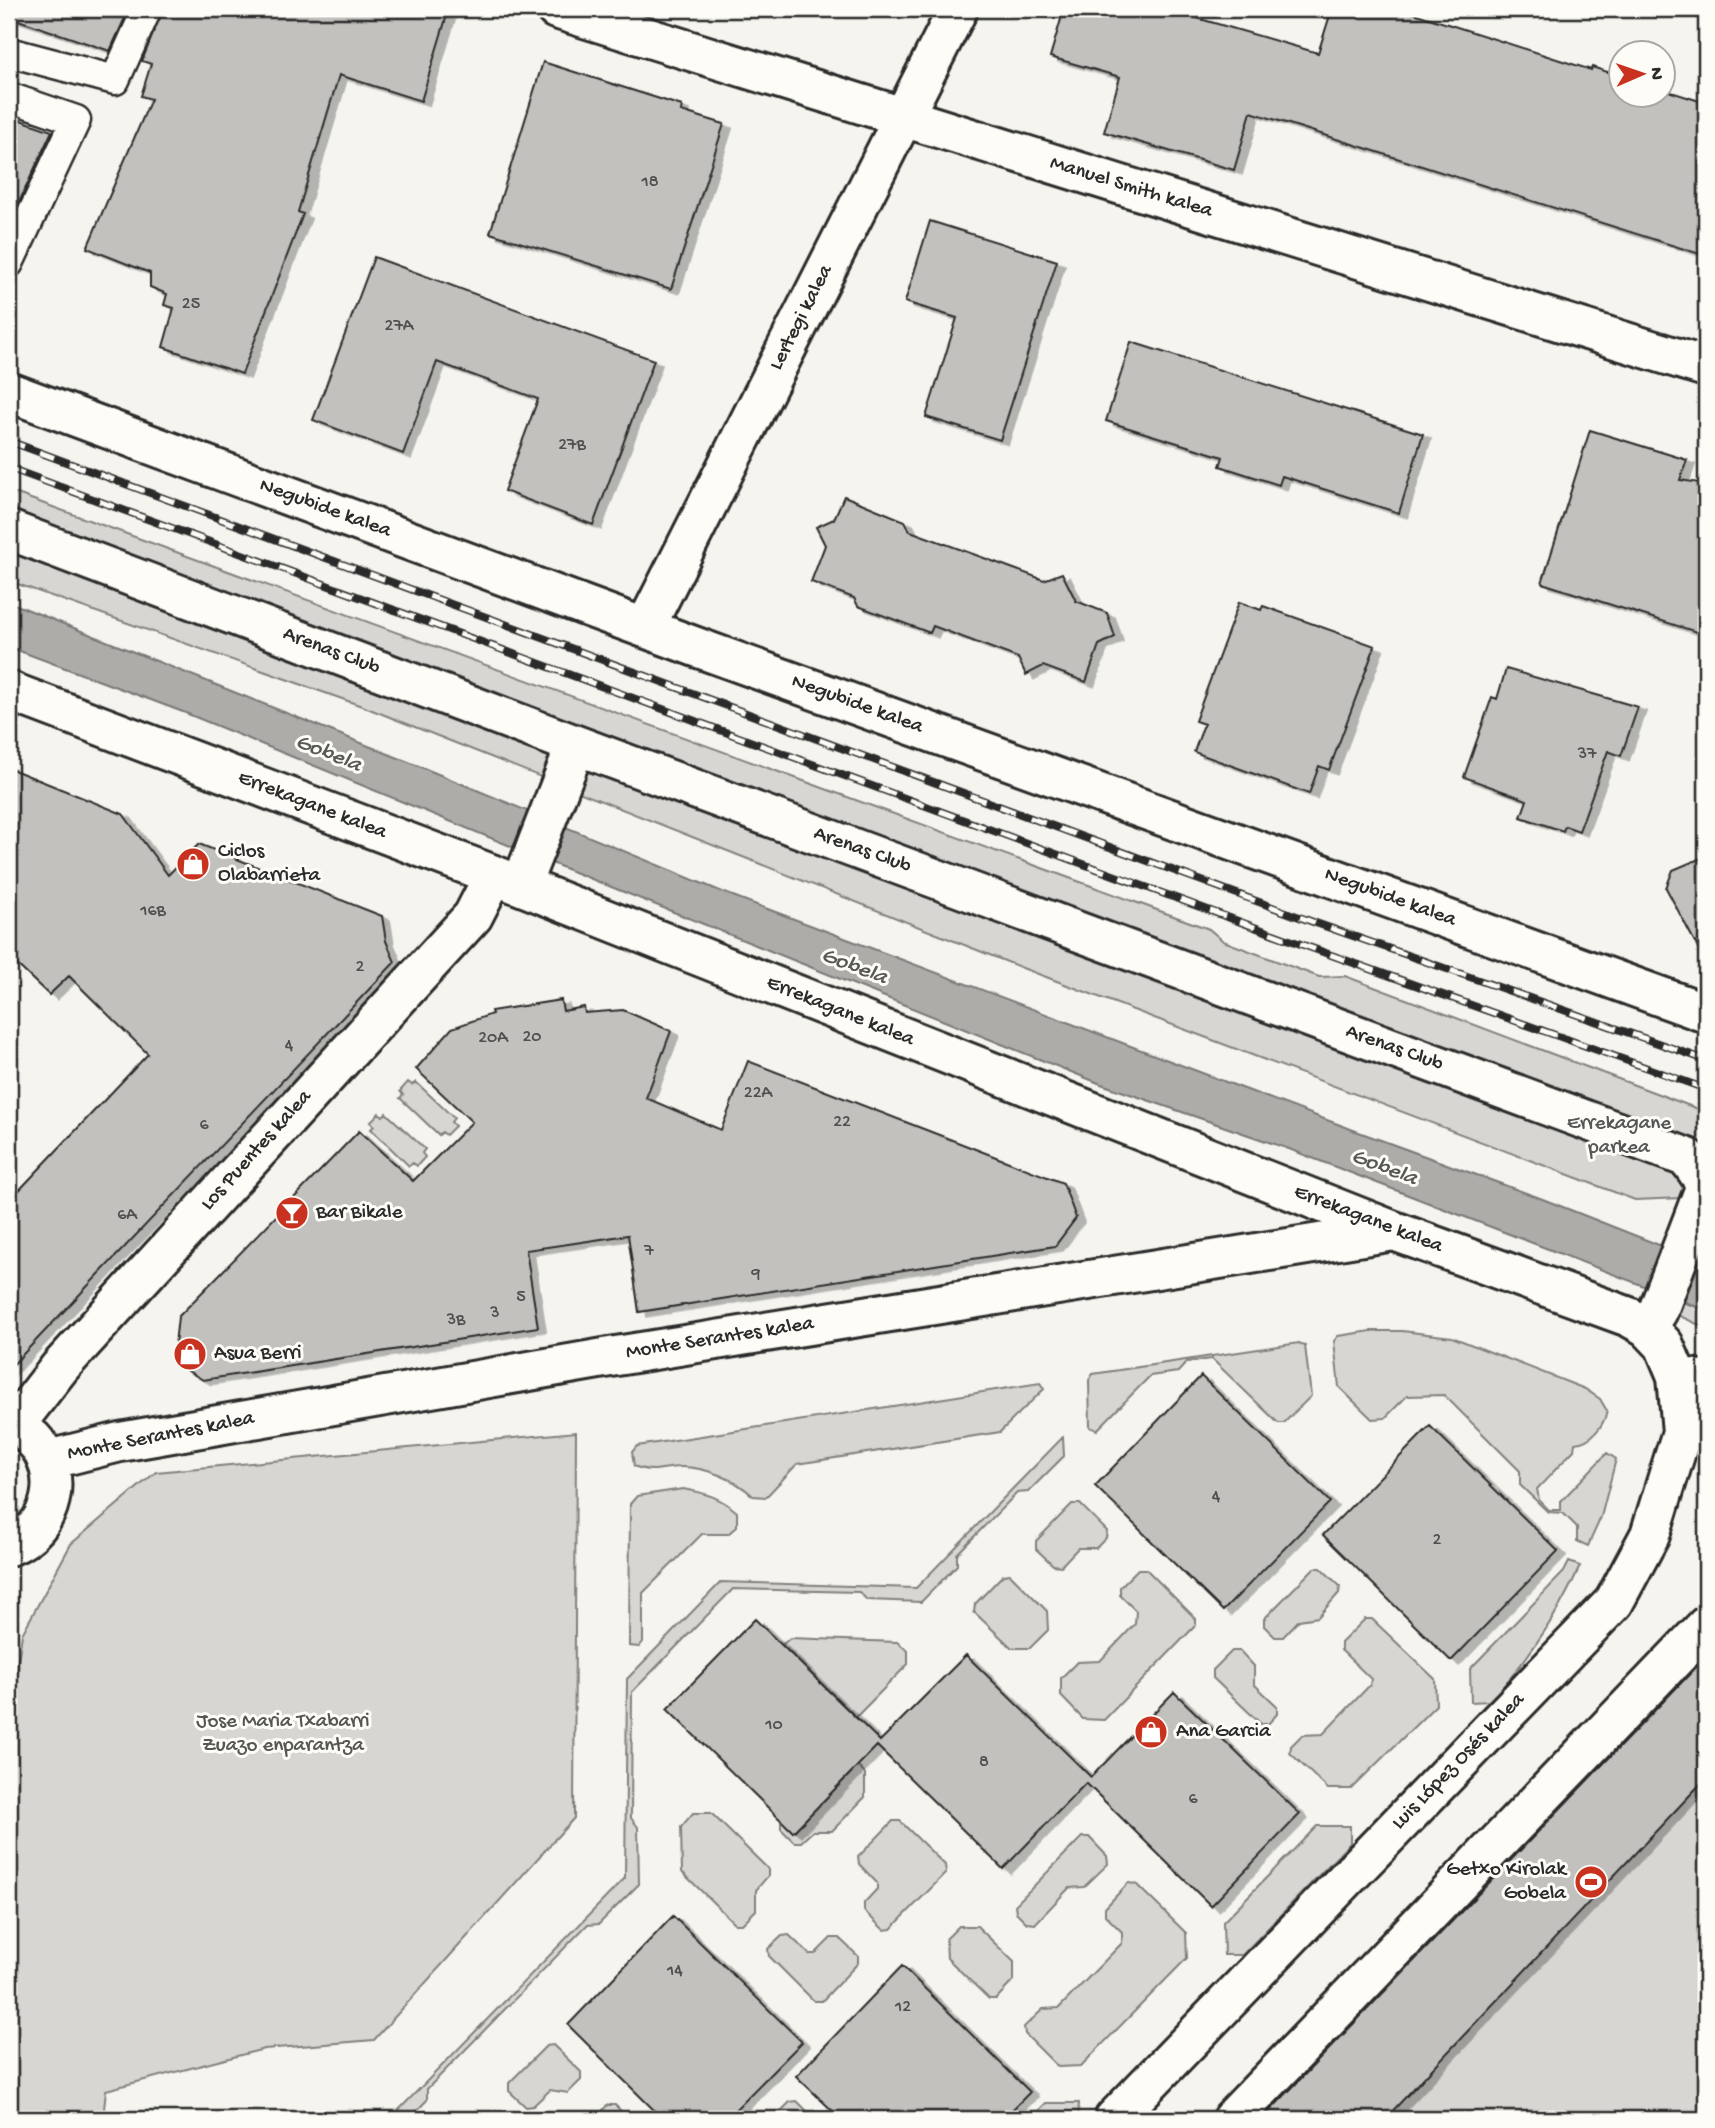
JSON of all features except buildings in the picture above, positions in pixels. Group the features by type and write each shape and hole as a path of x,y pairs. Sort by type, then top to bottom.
{"street":[{"name":"Manuel Smith kalea","path":"556,9 1706,367"},
{"name":"Lertegi kalea","path":"645,628 958,9"},
{"name":"Negubide kalea","path":"9,392 645,628 1706,1013"},
{"name":"Arenas Club","path":"9,530 576,745 1688,1158 1706,1184 1670,1348"},
{"name":"Errekagane kalea","path":"9,691 515,874 1394,1231 1629,1317 1670,1348"},
{"name":"Los Puentes kalea","path":"12,1424 60,1367 473,916 515,874 555,795 576,745"},
{"name":"Monte Serantes kalea","path":"48,1460 120,1442 596,1359 1394,1231"},
{"name":"Luis López Osés kalea","path":"1114,2119 1614,1602 1650,1535 1682,1432 1670,1348"},
{"path":"9,1546 34,1530 45,1515 51,1498 52,1479 48,1460 39,1446 12,1424"},
{"path":"1232,2119 1706,1626"}],"lane":[{"path":"9,52 115,80 147,9"},
{"path":"9,97 76,120 9,263"}],"green space":[{"name":"Errekagane parkea","path":"9,491 1209,929 1223,941 1319,977 1345,976 1706,1112 1706,1197 1635,1200 1025,969 362,706 9,581"},
{"path":"408,1082 412,1085 416,1082 454,1118 451,1122 455,1126 446,1135 442,1132 439,1135 400,1098 403,1095 400,1091"},
{"path":"379,1113 383,1116 386,1113 425,1149 422,1153 425,1157 417,1166 413,1163 409,1166 371,1129 374,1126 370,1122"},
{"path":"1679,1301 1706,1310 1706,1328 1673,1313"},
{"path":"1371,1331 1402,1331 1452,1337 1585,1389 1600,1399 1607,1411 1600,1427 1587,1440 1575,1443 1574,1450 1537,1489 1539,1500 1549,1510 1561,1510 1561,1501 1607,1453 1616,1459 1601,1517 1588,1546 1577,1541 1577,1527 1563,1513 1548,1512 1520,1485 1520,1471 1444,1395 1407,1396 1385,1418 1372,1419 1339,1387 1334,1341 1338,1336"},
{"path":"1299,1343 1305,1346 1311,1396 1284,1423 1278,1423 1212,1359 1187,1362 1178,1372 1150,1376 1097,1430 1090,1427 1089,1380 1093,1374"},
{"path":"1040,1383 1044,1389 1000,1432 797,1464 766,1497 753,1496 730,1480 702,1470 676,1467 648,1470 634,1466 632,1452 637,1446"},
{"name":"Jose Maria Txabarri Zuazo enparantza","path":"576,1432 574,1818 374,2040 264,2049 106,2090 103,2119 14,2119 9,1722 22,1634 71,1544 156,1472"},
{"path":"1063,1437 1064,1456 1028,1492 1017,1493 957,1554 957,1565 921,1602 867,1600 859,1592 733,1589 632,1692 631,1818 638,1827 639,1884 599,1924 587,1925 427,2089 427,2100 409,2119 390,2119 625,1878 627,1679 721,1582 916,1588"},
{"path":"683,1489 712,1496 731,1507 737,1512 737,1526 728,1534 702,1534 643,1593 643,1642 639,1647 629,1646 630,1504 637,1496"},
{"path":"1072,1504 1080,1504 1107,1531 1106,1538 1096,1548 1078,1548 1061,1566 1053,1565 1036,1549 1036,1541"},
{"path":"1569,1562 1580,1566 1562,1603 1529,1654 1490,1701 1471,1702 1470,1669 1564,1572"},
{"path":"1314,1568 1321,1568 1340,1586 1339,1593 1318,1617 1299,1620 1283,1637 1275,1637 1264,1626 1264,1619"},
{"path":"1138,1569 1146,1569 1196,1619 1196,1625 1104,1720 1083,1719 1061,1696 1061,1678 1077,1662 1100,1661 1135,1624 1136,1611 1120,1595 1120,1587"},
{"path":"1010,1574 1047,1611 1048,1630 1030,1648 1012,1648 974,1612 975,1604 1003,1575"},
{"path":"1365,1619 1372,1619 1435,1679 1436,1705 1351,1789 1328,1789 1290,1753 1291,1746 1302,1735 1323,1734 1370,1685 1371,1679 1341,1650 1341,1643"},
{"path":"790,1638 897,1642 908,1651 908,1664 856,1717 782,1645"},
{"name":"Getxo Kirolak Gobela","path":"1706,1644 1706,2119 1246,2119"},
{"path":"1232,1651 1240,1651 1254,1666 1254,1684 1277,1706 1277,1714 1268,1724 1261,1724 1213,1678 1213,1670"},
{"path":"858,1766 865,1774 865,1797 832,1831 813,1831 801,1842 794,1842 781,1829 781,1820 793,1832"},
{"path":"693,1813 711,1813 768,1869 768,1876 756,1890 756,1910 742,1924 735,1924 682,1872 681,1827"},
{"path":"893,1821 900,1821 945,1865 946,1873 891,1929 884,1930 864,1911 864,1903 877,1889 877,1883 859,1864 858,1857"},
{"path":"1317,1826 1350,1826 1350,1843 1242,1955 1224,1955 1223,1922"},
{"path":"1082,1837 1089,1837 1107,1856 1108,1864 1084,1887 1069,1888 1035,1924 1027,1923 1016,1912 1015,1905"},
{"path":"1128,1883 1136,1884 1186,1933 1187,1958 1081,2066 1058,2067 1025,2034 1024,2027 1043,2009 1059,2008 1122,1943 1122,1932 1105,1915 1105,1908"},
{"path":"959,1926 977,1926 1014,1962 1014,1980 996,1999 989,1999 947,1958 946,1939"},
{"path":"789,1935 809,1954 815,1954 831,1938 839,1938 858,1956 858,1963 822,2001 814,2001 769,1956 768,1949 782,1936"},
{"path":"553,2045 581,2072 581,2080 568,2093 550,2090 533,2106 526,2107 509,2091 509,2083 546,2046"},
{"path":"797,2101 815,2119 773,2119 790,2102"},
{"path":"1046,2103 1079,2103 1078,2119 1030,2119"},
{"path":"607,2105 615,2105 629,2119 596,2119"}],"water":[{"name":"Gobela","path":"9,602 421,767 725,893 1540,1198 1697,1260 1706,1258 1706,1310 1289,1149 1101,1084 183,712 9,647"}],"railway":[{"path":"9,441 1313,922 1706,1060"},
{"path":"9,468 1306,946 1706,1089"}],"place":[{"name":"Ciclos Olabarrieta","path":"193,864"},
{"name":"Bar Bikale","path":"292,1213"},
{"name":"Asua Berri","path":"190,1354"},
{"name":"Ana Garcia","path":"1151,1732"},
{"name":"Getxo Kirolak Gobela","path":"1591,1882"}]}
